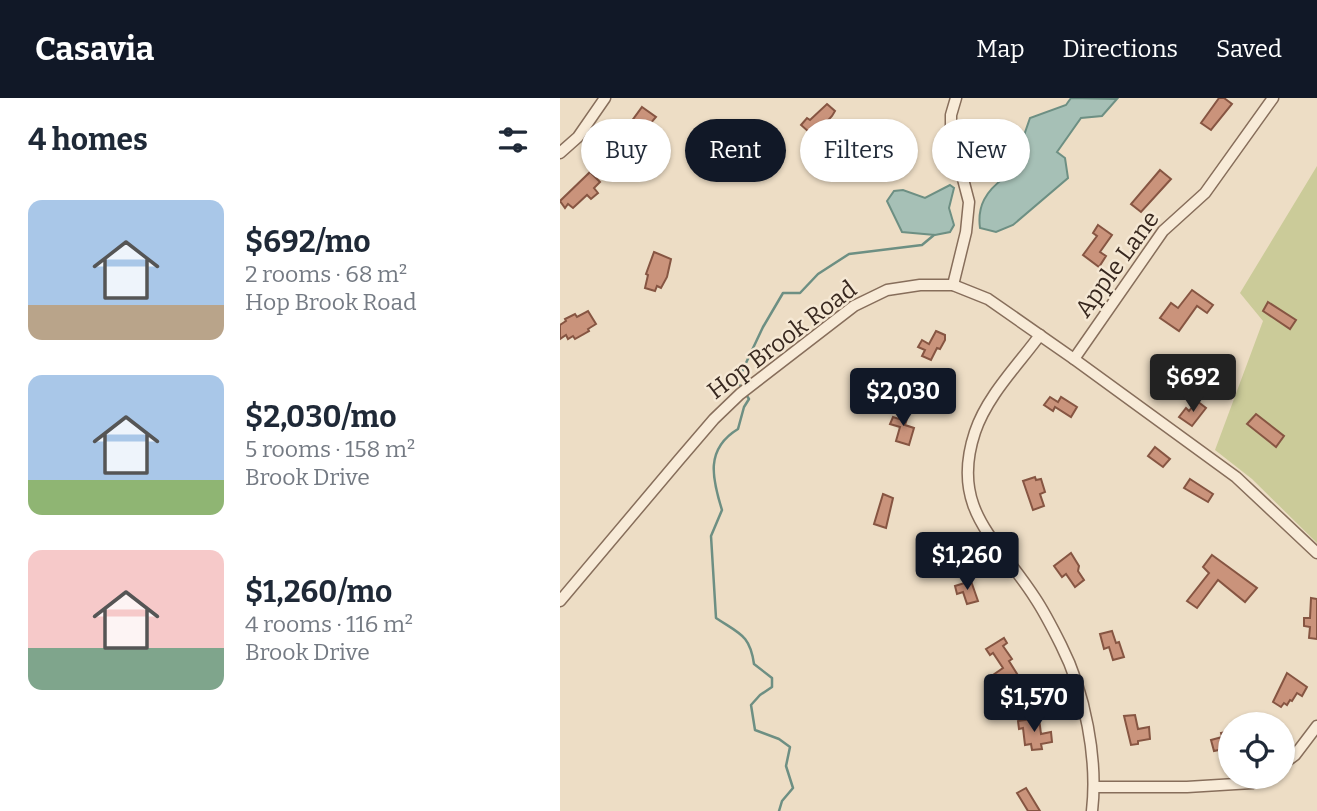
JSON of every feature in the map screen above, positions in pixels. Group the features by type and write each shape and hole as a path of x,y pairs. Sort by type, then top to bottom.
{"street":[{"path":"560,153 578,137 606,98"},
{"path":"953,285 966,232 969,202 951,133 951,115 956,98"},
{"name":"Apple Lane","path":"1074,359 1163,231 1205,193 1273,98"},
{"name":"Hop Brook Road","path":"560,601 677,461 714,419 743,392 854,306 887,289 920,285 953,285 988,299 1236,477 1317,553"},
{"path":"1040,335 985,410 970,451 970,496 983,528 1036,598 1063,648 1080,697 1090,741 1095,787 1093,811"},
{"path":"1295,755 1317,726"},
{"path":"1095,787 1218,785"}],"green space":[{"path":"1317,166 1317,543 1252,479 1215,450 1263,321 1240,293"}],"shaded area":[{"path":"1071,98 1117,99 1102,116 1081,118 1057,152 1065,158 1068,178 1013,225 996,232 980,228 982,206 992,188 999,182 1030,182 1030,118 1066,105"},
{"path":"950,185 954,188 949,208 954,225 950,232 935,235 902,232 887,201 894,191 903,190 925,198"}],"building":[{"path":"1219,98 1232,104 1211,130 1201,123"},
{"path":"827,104 835,111 829,119 811,119"},
{"path":"642,107 656,117 654,119 633,119"},
{"path":"1160,170 1171,179 1141,212 1131,204"},
{"path":"581,181 600,182 594,188 598,193 591,199 587,195 573,208 568,204 565,208 560,201"},
{"path":"1098,225 1112,235 1100,252 1106,256 1099,267 1083,255 1097,236 1093,233"},
{"path":"654,252 671,259 667,277 661,288 657,286 655,291 645,288 646,274"},
{"path":"1192,290 1213,305 1207,313 1197,306 1179,331 1160,318 1171,303 1178,308"},
{"path":"1268,302 1296,320 1290,329 1263,311"},
{"path":"588,311 596,324 588,329 589,331 575,339 573,336 568,339 566,335 560,339 560,325 565,319"},
{"path":"936,331 945,335 945,340 931,360 922,356 925,350 918,347 922,340 929,344"},
{"path":"1050,397 1058,402 1061,397 1077,407 1071,417 1055,407 1053,411 1044,405"},
{"path":"1197,401 1206,408 1192,426 1179,417 1186,408 1189,411"},
{"path":"901,410 909,413 905,425 914,428 909,445 896,441 900,427 890,424 893,417 899,419"},
{"path":"1256,414 1284,436 1276,447 1247,424"},
{"path":"1155,447 1170,459 1163,467 1148,456"},
{"path":"1035,477 1036,480 1041,479 1045,492 1040,494 1044,506 1033,510 1023,481"},
{"path":"1190,479 1213,494 1208,502 1184,488"},
{"path":"883,494 893,498 886,528 874,524"},
{"path":"1071,553 1084,580 1075,587 1066,574 1062,577 1054,566"},
{"path":"1212,555 1257,588 1245,602 1218,580 1197,608 1187,601 1209,573 1203,567"},
{"path":"971,581 978,601 967,604 963,592 957,594 955,586"},
{"path":"1311,598 1317,599 1317,639 1309,638 1310,627 1304,626 1304,618 1310,618"},
{"path":"1112,631 1124,657 1113,660 1109,647 1104,649 1100,634"},
{"path":"1004,638 1007,643 1003,646 1019,677 1011,683 1007,678 999,683 993,675 1003,668 993,653 990,655 986,649"},
{"path":"1287,673 1307,687 1302,696 1297,693 1292,701 1281,707 1273,702"},
{"path":"1135,715 1138,729 1149,727 1150,739 1131,745 1124,716"},
{"path":"1039,718 1041,734 1051,732 1052,742 1041,744 1042,749 1032,750 1031,744 1025,745 1023,728 1019,729 1018,721"},
{"path":"1218,738 1218,750 1214,751 1211,740"},
{"path":"1026,788 1040,811 1028,811 1017,793"}],"waterway":[{"path":"741,387 737,382 763,327 783,293 800,293 818,274 849,254 922,245 934,235"},
{"path":"745,393 749,399 738,429 720,446 714,465 722,510 711,536 716,618 747,641 754,664 772,678 772,687 751,705 755,730 779,739 790,747 786,766 793,788 782,801 779,811"}]}
